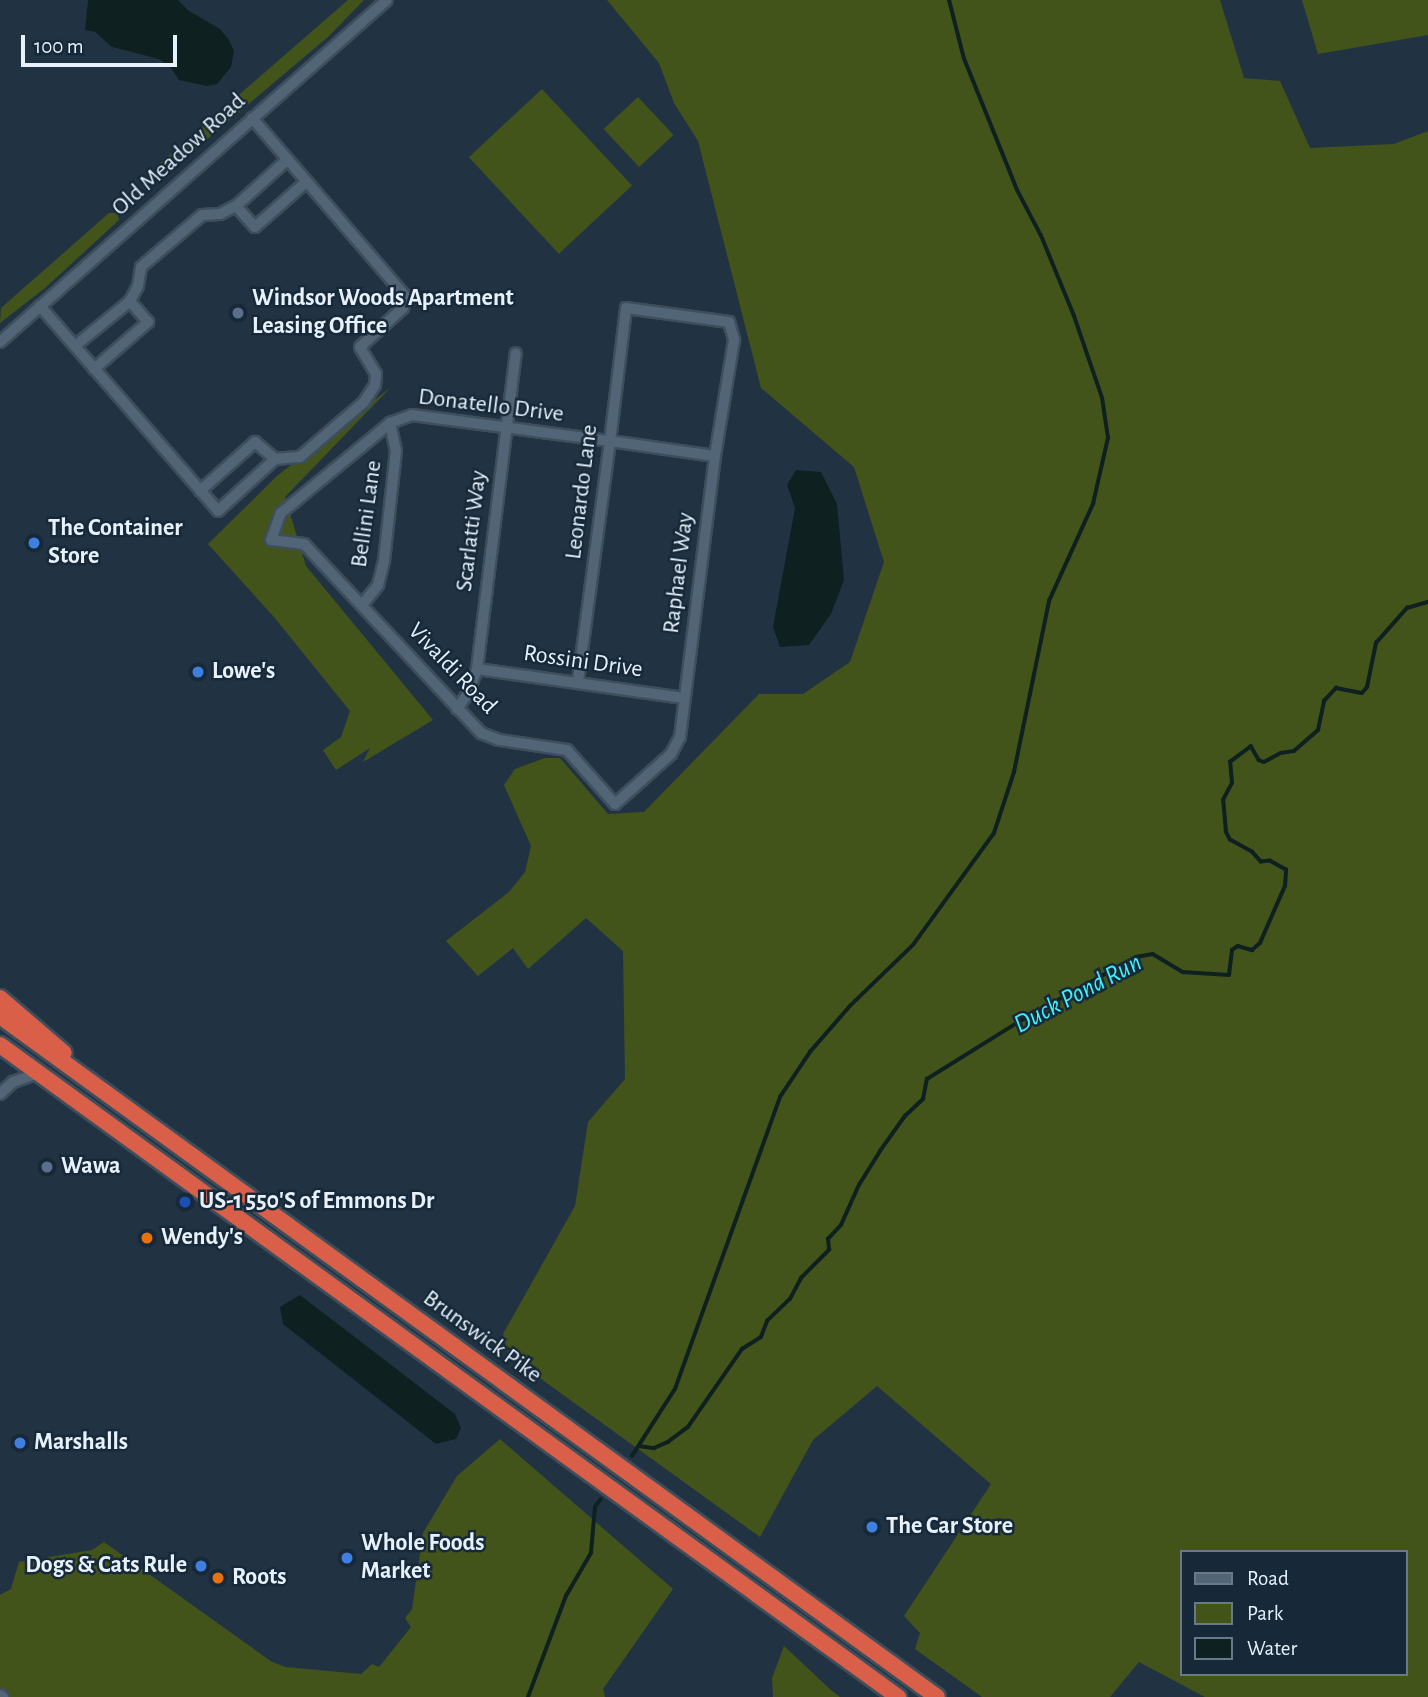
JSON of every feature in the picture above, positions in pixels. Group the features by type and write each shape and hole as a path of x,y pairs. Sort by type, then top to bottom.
{"highway":[{"path":"0,998 43,1032 113,1101"},
{"name":"Brunswick Pike","path":"0,1016 113,1101 595,1446 937,1697"},
{"name":"Brunswick Pike","path":"0,1045 898,1697"}],"street":[{"name":"Old Meadow Road","path":"0,342 387,0"},
{"path":"40,306 218,511 275,459 300,457 371,394 376,374 360,347 403,308 406,297 252,118"},
{"path":"75,346 130,301 138,286 141,267 202,215 220,214 236,206 287,160"},
{"path":"236,206 255,227 306,182"},
{"path":"94,369 148,322 130,301"},
{"name":"Raphael Way","path":"615,804 671,754 680,737 715,456 734,340 729,323 626,308"},
{"name":"Leonardo Lane","path":"578,681 626,308"},
{"name":"Scarlatti Way","path":"457,709 468,693 477,669 516,353"},
{"name":"Donatello Drive","path":"271,540 281,513 291,502 390,423 412,415 715,456"},
{"name":"Bellini Lane","path":"362,605 378,585 384,561 396,451 390,423"},
{"path":"200,491 255,442 275,459"},
{"name":"Vivaldi Road","path":"271,540 304,544 481,733 499,740 567,750 615,804"},
{"name":"Rossini Drive","path":"477,669 578,681 684,698"},
{"path":"0,1094 13,1082 39,1073"}],"green space":[{"path":"348,0 364,0 329,36 165,175 161,175 158,165"},
{"path":"607,0 1220,0 1244,78 1280,81 1310,148 1394,144 1428,131 1428,1697 1205,1697 1139,1662 1110,1697 982,1697 915,1649 920,1633 904,1616 991,1484 877,1386 813,1440 760,1537 508,1355 503,1334 575,1206 588,1122 625,1079 623,951 586,918 528,969 513,948 478,976 446,941 509,892 525,872 531,846 504,785 515,769 545,758 560,758 608,814 644,812 759,694 803,694 850,662 884,562 854,467 761,388 698,141 674,103 659,63"},
{"path":"1302,0 1428,0 1428,35 1318,54"},
{"path":"542,89 632,186 559,254 469,157"},
{"path":"638,97 673,135 639,167 604,129"},
{"path":"109,213 117,213 119,220 45,288 0,323 1,308"},
{"path":"391,387 285,497 306,566 433,720 363,762 370,748 336,770 323,750 341,737 350,711 274,617 208,544 277,476"},
{"path":"500,1439 673,1589 603,1689 605,1697 4,1697 0,1694 0,1595 11,1589 19,1562 92,1550 104,1542 272,1662 286,1667 361,1674 372,1664 379,1667 411,1627 405,1618 412,1609 423,1533 457,1476"},
{"path":"784,1646 840,1697 773,1697 772,1678"}],"water":[{"path":"88,0 178,0 189,11 220,29 229,40 234,51 231,67 217,84 207,86 179,80 171,68 159,59 112,47 95,32 85,30"},
{"path":"796,470 821,472 837,504 844,580 831,614 809,645 780,647 773,627 795,508 787,485"},
{"path":"300,1295 455,1414 461,1428 456,1439 436,1444 283,1324 280,1307"}],"waterway":[{"path":"632,1456 675,1389 780,1097 810,1052 850,1006 913,945 994,833 1014,772 1049,601 1093,504 1108,438 1102,398 1074,316 1041,236 1017,190 964,59 949,0"},
{"name":"Duck Pond Run","path":"639,1446 654,1448 668,1442 688,1427 742,1349 761,1337 767,1321 790,1299 801,1278 829,1250 828,1239 841,1225 859,1185 880,1151 905,1116 923,1099 927,1079 1020,1021 1136,957 1153,954 1183,972 1229,975 1232,950 1238,946 1252,950 1260,943 1285,886 1286,870 1270,861 1261,862 1252,852 1230,840 1226,832 1223,800 1232,783 1230,762 1251,746 1259,760 1264,762 1281,753 1294,751 1318,730 1324,701 1336,688 1362,693 1367,687 1376,643 1407,608 1428,602"},
{"name":"Duck Pond Run","path":"528,1697 566,1596 591,1553 595,1507 600,1500"}],"place":[{"name":"Windsor Woods Apartment Leasing Office","path":"238,313"},
{"name":"The Container Store","path":"34,543"},
{"name":"Lowe's","path":"198,672"},
{"name":"Wawa","path":"47,1167"},
{"name":"US-1 550'S of Emmons Dr","path":"185,1202"},
{"name":"Wendy's","path":"147,1238"},
{"name":"Marshalls","path":"20,1443"},
{"name":"The Car Store","path":"872,1527"},
{"name":"Whole Foods Market","path":"347,1558"},
{"name":"Dogs & Cats Rule","path":"201,1566"},
{"name":"Roots","path":"218,1578"}]}
